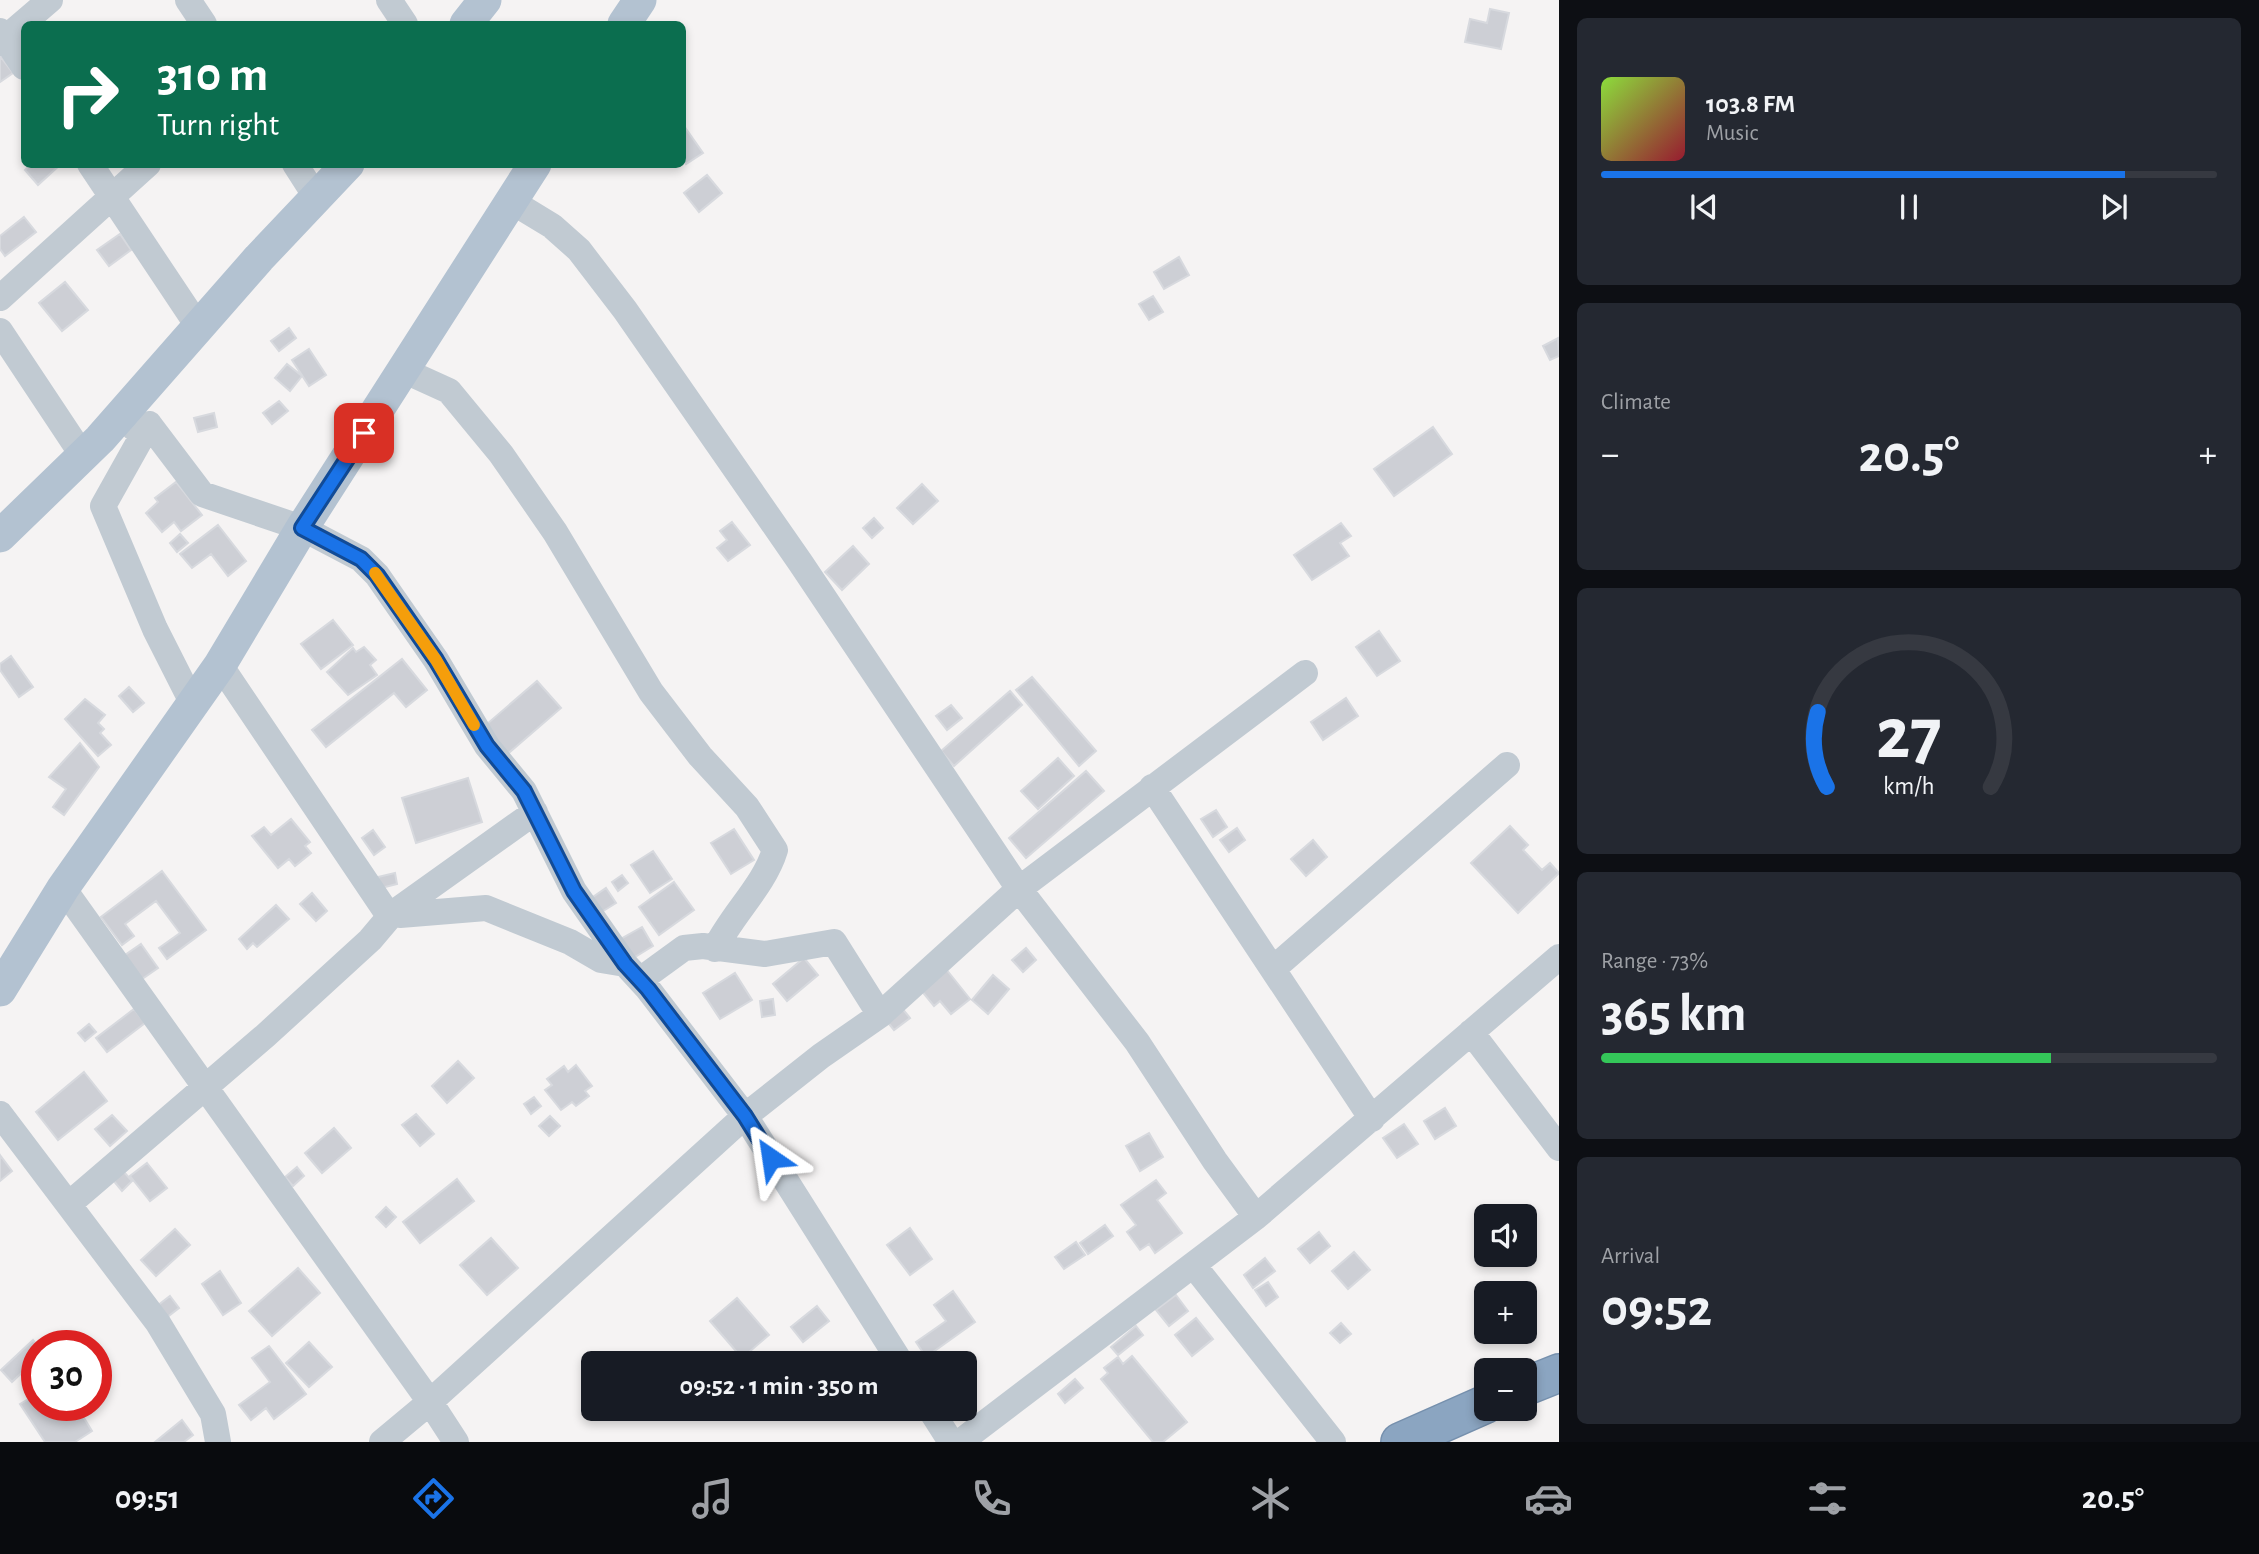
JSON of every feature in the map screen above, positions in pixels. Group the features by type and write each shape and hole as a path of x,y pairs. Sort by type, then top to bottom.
{"highway":[{"path":"1537,1382 1559,1373"},
{"path":"1402,1442 1474,1409"}],"main road":[{"path":"468,21 485,0"},
{"path":"626,21 640,0"},
{"path":"0,536 92,447 198,326 318,200 345,168"},
{"path":"0,990 63,888 220,665 302,528 405,371 532,168"}],"street":[{"path":"23,21 50,0"},
{"path":"188,0 202,21"},
{"path":"389,0 403,21"},
{"path":"21,23 2,38 21,63"},
{"path":"93,168 198,326"},
{"path":"0,298 144,168"},
{"path":"298,168 318,200"},
{"path":"511,201 552,226 579,250 625,310 800,562 1019,889 1137,1042 1215,1161 1256,1217"},
{"path":"0,331 92,447 149,424"},
{"path":"405,371 449,391 501,454 555,532 651,692 700,756 747,807 775,850 769,870 750,893 715,949"},
{"path":"149,424 202,495 302,528 361,559 377,575 436,660 487,746 524,791 574,891 632,972 745,1116 893,1351"},
{"path":"149,424 103,506 155,629 193,704"},
{"path":"220,665 376,899 392,914 486,908 552,934 601,960 632,972 684,948 765,954 834,942 880,1015"},
{"path":"382,1442 430,1402 745,1116 821,1056 880,1015 1019,889 1305,673"},
{"path":"1273,969 1507,765"},
{"path":"1152,787 1372,1119"},
{"path":"69,1204 205,1088 370,940 392,914 535,812"},
{"path":"63,888 456,1442"},
{"path":"960,1442 1256,1217 1559,957"},
{"path":"1471,1032 1559,1148"},
{"path":"0,1114 158,1322 213,1414 218,1442"},
{"path":"1194,1266 1333,1442"},
{"path":"938,1421 951,1442"}],"building":[{"path":"1490,9 1509,13 1501,49 1465,42 1470,19 1487,23"},
{"path":"0,56 13,73 0,82"},
{"path":"686,129 703,153 686,164"},
{"path":"27,168 57,168 38,185 25,170"},
{"path":"707,175 722,193 699,212 684,193"},
{"path":"24,217 36,232 5,256 0,249 0,236"},
{"path":"120,234 131,250 109,266 97,250"},
{"path":"1179,257 1189,275 1164,289 1154,272"},
{"path":"65,282 88,310 62,331 39,303"},
{"path":"1153,296 1163,312 1149,320 1139,304"},
{"path":"289,328 296,338 279,351 271,341"},
{"path":"1558,338 1559,356 1550,360 1543,346"},
{"path":"309,349 326,375 309,386 292,360"},
{"path":"287,364 302,376 290,391 275,378"},
{"path":"279,401 288,411 272,424 263,413"},
{"path":"214,413 217,427 198,432 194,418"},
{"path":"1433,427 1452,454 1394,496 1374,469"},
{"path":"176,482 202,515 181,531 174,522 162,532 146,513 158,502 155,498"},
{"path":"922,484 938,501 913,524 897,508"},
{"path":"874,518 883,528 872,538 863,528"},
{"path":"732,522 750,545 728,561 717,548 727,540 720,531"},
{"path":"1341,523 1351,536 1340,543 1349,556 1312,580 1294,555"},
{"path":"218,525 246,561 228,576 211,554 192,568 180,554"},
{"path":"180,534 188,543 177,552 170,543"},
{"path":"853,546 869,564 842,590 825,572"},
{"path":"333,620 353,645 321,669 301,644"},
{"path":"1379,631 1400,661 1377,676 1356,647"},
{"path":"364,647 376,660 370,665 377,675 348,695 327,672 353,648 356,652"},
{"path":"11,656 33,687 19,697 0,670 0,664"},
{"path":"402,659 427,690 406,707 394,693 326,747 312,730"},
{"path":"1032,677 1096,751 1079,766 1016,690"},
{"path":"537,681 561,708 504,757 480,730"},
{"path":"129,687 144,703 133,712 119,696"},
{"path":"1010,691 1022,705 954,766 941,751"},
{"path":"1346,698 1358,716 1323,740 1311,722"},
{"path":"85,699 105,715 98,723 104,729 100,733 111,745 98,756 65,719"},
{"path":"951,705 962,718 947,730 936,716"},
{"path":"80,743 99,767 64,815 53,807 66,789 49,777"},
{"path":"1058,758 1074,776 1038,809 1021,791"},
{"path":"1086,771 1104,791 1026,858 1009,838"},
{"path":"468,778 482,822 416,843 402,798"},
{"path":"1216,810 1227,827 1213,837 1201,819"},
{"path":"291,819 310,842 305,846 311,853 295,866 289,859 278,868 252,836 264,827 271,835"},
{"path":"1510,826 1528,845 1523,850 1542,870 1550,863 1559,873 1518,913 1471,863"},
{"path":"1237,828 1245,840 1229,852 1220,840"},
{"path":"734,829 754,860 731,874 711,843"},
{"path":"373,830 385,847 374,855 362,838"},
{"path":"1313,840 1327,857 1306,876 1291,859"},
{"path":"653,851 672,879 650,893 631,865"},
{"path":"162,871 206,930 167,959 159,948 180,933 156,901 125,924 134,936 122,945 101,917"},
{"path":"395,873 397,884 381,888 378,877"},
{"path":"622,875 628,883 618,891 612,882"},
{"path":"674,882 694,910 659,935 639,907"},
{"path":"606,888 616,903 600,913 590,899"},
{"path":"312,893 327,911 316,921 300,904"},
{"path":"276,905 289,919 257,947 253,943 247,949 239,939"},
{"path":"642,927 653,946 630,960 619,940"},
{"path":"141,944 158,968 142,979 125,955"},
{"path":"1026,948 1036,960 1023,972 1012,960"},
{"path":"804,958 818,975 787,1001 773,984"},
{"path":"946,969 970,999 951,1014 940,1001 934,1006 920,989"},
{"path":"735,973 752,1000 720,1019 703,993"},
{"path":"993,975 1009,989 988,1014 972,1000"},
{"path":"773,999 775,1015 762,1017 760,1001"},
{"path":"901,1007 910,1018 894,1030 885,1019"},
{"path":"134,1009 145,1023 107,1052 96,1038"},
{"path":"89,1024 96,1032 85,1041 78,1033"},
{"path":"458,1061 474,1078 447,1103 432,1086"},
{"path":"576,1065 592,1086 585,1091 589,1096 576,1106 572,1102 561,1110 545,1090 552,1085 547,1079 564,1066 568,1072"},
{"path":"84,1072 107,1101 58,1140 36,1112"},
{"path":"534,1097 541,1106 531,1114 524,1104"},
{"path":"1445,1108 1456,1126 1435,1139 1424,1121"},
{"path":"416,1114 434,1134 420,1146 402,1125"},
{"path":"112,1115 127,1131 110,1146 95,1129"},
{"path":"550,1116 560,1126 549,1136 539,1126"},
{"path":"1404,1124 1418,1144 1397,1158 1383,1138"},
{"path":"334,1128 351,1148 322,1173 305,1153"},
{"path":"1149,1133 1163,1157 1140,1171 1126,1146"},
{"path":"0,1155 12,1171 0,1181"},
{"path":"147,1163 167,1188 150,1201 130,1176"},
{"path":"297,1167 304,1176 293,1186 285,1177"},
{"path":"123,1171 132,1181 122,1191 113,1180"},
{"path":"457,1179 474,1201 420,1243 403,1222"},
{"path":"1156,1180 1166,1193 1157,1200 1182,1233 1155,1253 1149,1244 1140,1250 1127,1232 1136,1225 1121,1205"},
{"path":"386,1207 396,1217 386,1227 376,1217"},
{"path":"1105,1225 1113,1236 1088,1254 1080,1243"},
{"path":"910,1228 932,1259 910,1275 887,1245"},
{"path":"175,1229 190,1245 156,1276 141,1260"},
{"path":"1319,1232 1330,1246 1310,1263 1298,1249"},
{"path":"491,1238 518,1268 487,1295 460,1265"},
{"path":"1076,1242 1085,1255 1064,1269 1055,1257"},
{"path":"1354,1252 1370,1270 1348,1289 1332,1271"},
{"path":"1265,1258 1275,1271 1253,1288 1244,1275"},
{"path":"298,1268 320,1293 272,1336 249,1311"},
{"path":"220,1271 241,1303 223,1315 202,1284"},
{"path":"1268,1282 1278,1297 1266,1306 1255,1290"},
{"path":"953,1291 975,1322 934,1351 922,1351 916,1342 946,1321 934,1305"},
{"path":"1176,1295 1188,1311 1169,1326 1156,1310"},
{"path":"170,1296 179,1308 166,1318 157,1306"},
{"path":"737,1298 769,1335 750,1351 736,1351 710,1321"},
{"path":"817,1306 829,1321 803,1342 791,1327"},
{"path":"1196,1318 1213,1339 1192,1356 1175,1335"},
{"path":"1341,1323 1351,1334 1340,1343 1330,1333"},
{"path":"1136,1326 1143,1335 1118,1355 1111,1347"},
{"path":"309,1342 332,1367 309,1387 286,1363"},
{"path":"269,1346 306,1394 274,1419 266,1408 251,1420 239,1405 270,1382 252,1358"},
{"path":"21,1351 21,1374 12,1382 1,1370"},
{"path":"1132,1356 1187,1422 1163,1442 1153,1442 1101,1379 1108,1373 1104,1368 1118,1357 1123,1364"},
{"path":"1075,1379 1083,1388 1065,1403 1058,1394"},
{"path":"182,1420 193,1435 184,1442 155,1442"},
{"path":"31,1421 86,1421 92,1431 75,1442 45,1442"}],"slow traffic":[{"path":"375,573 436,660 474,725"}],"route":[{"path":"364,433 302,528 361,559 399,604 487,746 524,791 574,891 625,964 648,989 745,1116 771,1158"}]}
